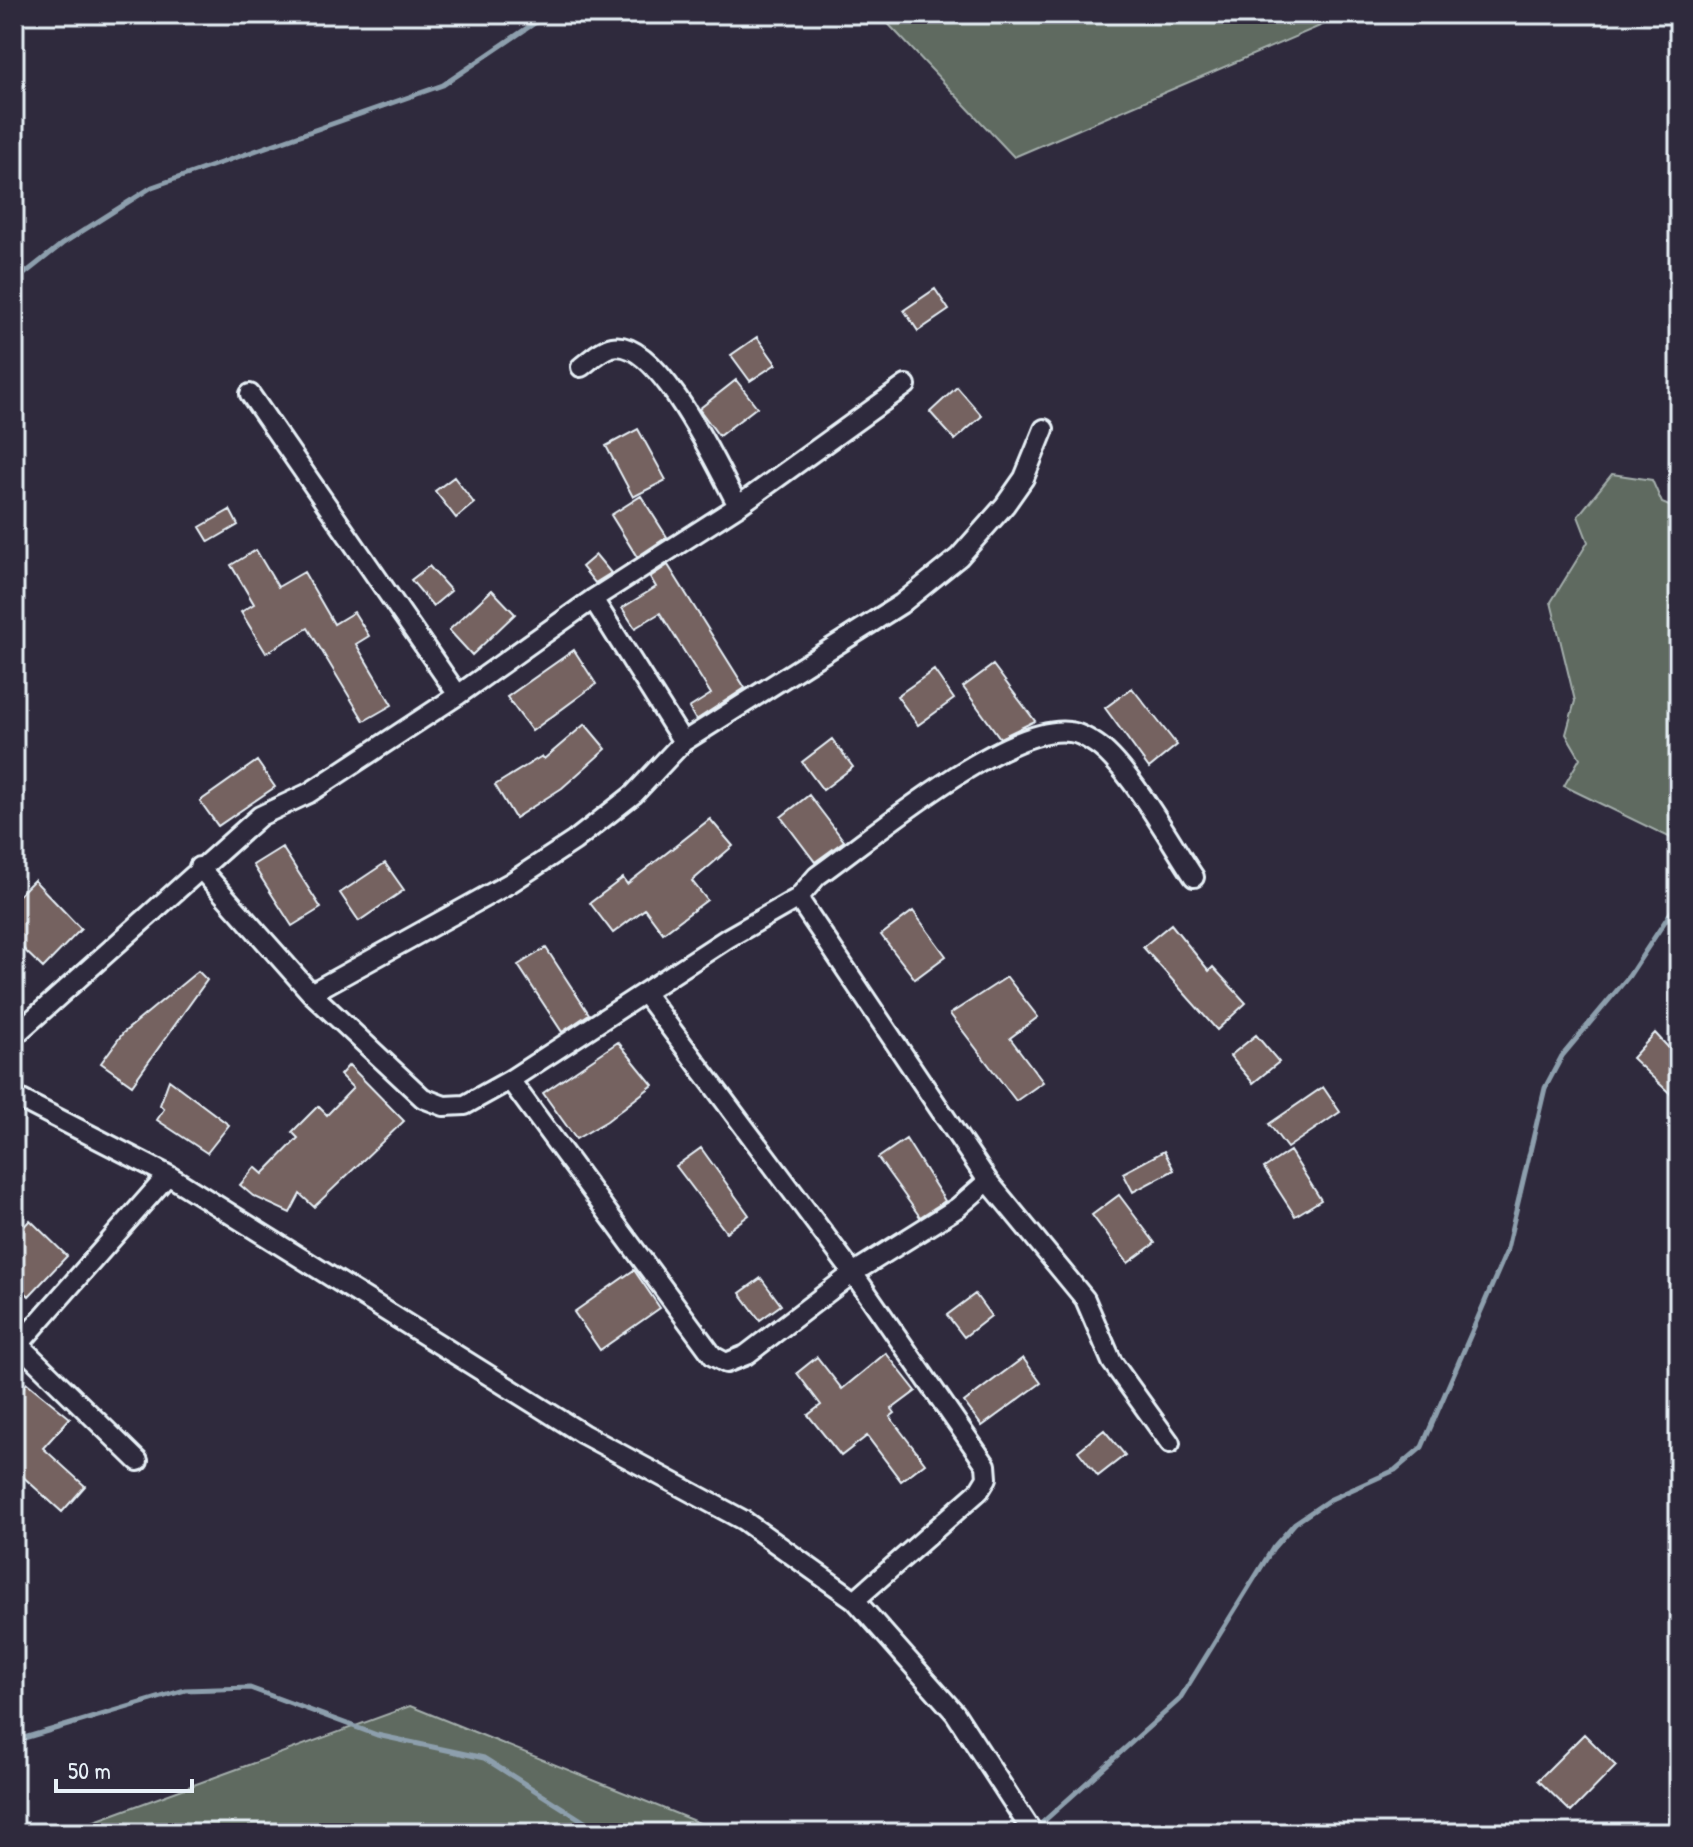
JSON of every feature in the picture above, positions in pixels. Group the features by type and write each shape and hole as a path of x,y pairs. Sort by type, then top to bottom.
{"street":[{"path":"581,367 611,347 631,348 649,361 692,419 738,506"},
{"path":"14,1036 199,867 260,816 309,793 458,695 593,599 738,506 906,385"},
{"path":"250,394 458,695"},
{"path":"311,993 510,883 574,841 634,794 683,742 881,618 959,557 1005,505 1024,478 1044,429"},
{"path":"593,599 683,742"},
{"path":"199,867 311,993 423,1098 444,1106 465,1105 510,1080 728,938 798,898 817,876 990,754 1036,735 1070,731 1098,745 1119,767 1194,877"},
{"path":"798,898 988,1181 1085,1299 1112,1362 1170,1443"},
{"path":"645,994 853,1273 986,1465 987,1478 979,1491 855,1600"},
{"path":"510,1080 713,1356 726,1363 746,1355 853,1273 957,1208 988,1181"},
{"path":"14,1096 168,1175 583,1434 743,1520 855,1600 955,1713 1033,1833"},
{"path":"138,1461 16,1345 168,1175"}],"shaded area":[{"path":"879,14 1348,14 1014,157"},
{"path":"1612,474 1652,480 1662,503 1679,510 1679,842 1564,786 1580,758 1566,734 1575,701 1551,602 1588,542 1578,516"},
{"path":"410,1706 724,1833 62,1833"}],"building":[{"path":"935,289 949,310 918,331 904,310"},
{"path":"757,337 776,364 750,381 731,355"},
{"path":"736,380 757,407 719,436 699,409"},
{"path":"957,387 982,416 955,440 930,412"},
{"path":"638,429 666,480 633,497 606,446"},
{"path":"454,477 474,503 456,518 435,491"},
{"path":"641,496 667,537 637,557 611,515"},
{"path":"230,510 238,525 209,542 200,527"},
{"path":"256,550 278,587 304,572 334,624 354,612 369,636 356,644 392,705 364,721 308,628 266,653 241,612 254,604 231,565"},
{"path":"596,555 611,573 595,583 582,567"},
{"path":"668,565 745,688 696,720 689,708 711,694 660,613 635,628 622,608 656,587 650,577"},
{"path":"429,566 451,591 433,606 411,580"},
{"path":"492,590 515,614 472,655 449,630"},
{"path":"574,650 596,684 532,731 507,697"},
{"path":"993,665 1035,721 1000,738 963,687"},
{"path":"934,670 954,699 918,725 897,696"},
{"path":"1132,688 1177,745 1149,768 1105,708"},
{"path":"585,724 606,749 562,788 515,818 495,785 542,756 544,759"},
{"path":"832,739 853,767 823,790 802,762"},
{"path":"257,761 275,787 218,826 200,801"},
{"path":"809,795 844,841 815,862 781,817"},
{"path":"710,819 733,846 692,881 707,900 663,933 645,909 613,933 590,903 623,878 627,884"},
{"path":"282,847 321,908 292,926 253,865"},
{"path":"385,863 404,890 359,921 340,893"},
{"path":"34,880 81,929 43,968 14,940 14,900"},
{"path":"913,911 946,956 915,979 881,935"},
{"path":"1171,924 1209,971 1213,967 1246,1003 1217,1030 1143,947"},
{"path":"546,948 589,1014 562,1032 518,965"},
{"path":"198,971 207,980 132,1085 101,1063 123,1033"},
{"path":"1007,977 1038,1017 1010,1038 1043,1082 1016,1101 950,1014"},
{"path":"1655,1033 1679,1059 1679,1102 1632,1058"},
{"path":"1256,1035 1279,1062 1253,1083 1230,1056"},
{"path":"618,1042 653,1085 607,1121 576,1139 543,1093"},
{"path":"349,1065 404,1121 314,1207 300,1194 290,1213 253,1196 240,1185 255,1167 263,1174 298,1138 292,1132 318,1106 327,1115 353,1088 340,1075"},
{"path":"169,1080 229,1125 207,1153 157,1120 164,1109 160,1105"},
{"path":"1323,1087 1340,1112 1287,1148 1269,1124"},
{"path":"906,1139 945,1201 920,1217 878,1158"},
{"path":"701,1148 749,1215 726,1232 676,1166"},
{"path":"1164,1151 1174,1170 1133,1192 1123,1173"},
{"path":"1290,1151 1321,1200 1295,1216 1264,1168"},
{"path":"1119,1195 1155,1243 1128,1263 1092,1215"},
{"path":"30,1220 67,1256 29,1296 14,1282 14,1270 23,1260 14,1251 14,1237"},
{"path":"634,1270 660,1308 600,1350 574,1312"},
{"path":"761,1278 781,1305 760,1320 740,1293"},
{"path":"975,1294 991,1316 964,1337 947,1315"},
{"path":"886,1353 916,1391 892,1409 895,1413 890,1417 925,1463 901,1481 867,1436 841,1456 808,1415 821,1405 797,1373 817,1357 842,1389"},
{"path":"1023,1358 1041,1383 982,1426 964,1402"},
{"path":"27,1383 70,1418 43,1448 85,1486 62,1512 20,1474 22,1471 14,1463 14,1397"},
{"path":"1104,1430 1125,1455 1098,1476 1078,1451"},
{"path":"1584,1734 1616,1766 1571,1812 1538,1780"}],"waterway":[{"path":"14,282 62,244 152,187 443,85 548,14"},
{"path":"1034,1830 1179,1700 1273,1548 1295,1523 1329,1500 1395,1470 1422,1447 1506,1253 1545,1088 1562,1056 1629,976 1679,900"},
{"path":"14,1741 185,1690 250,1688 377,1735 484,1758 602,1833"}]}
